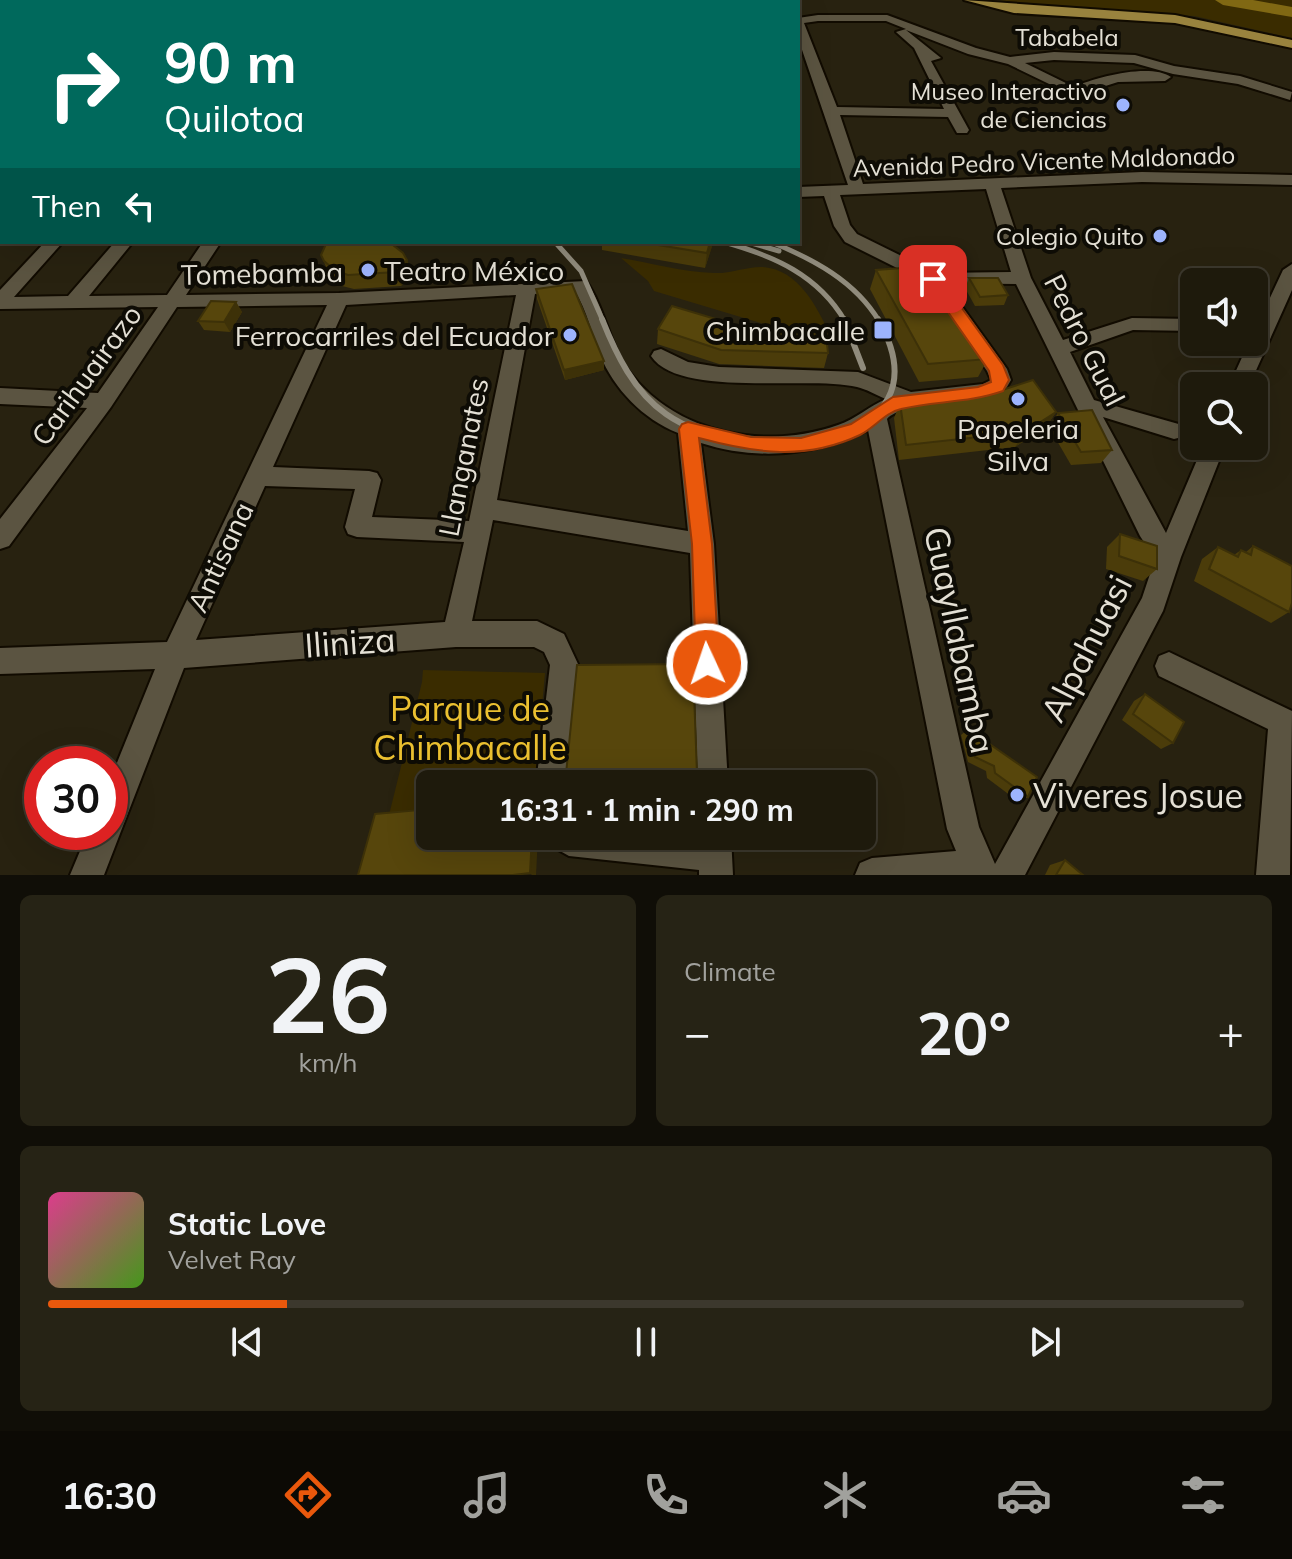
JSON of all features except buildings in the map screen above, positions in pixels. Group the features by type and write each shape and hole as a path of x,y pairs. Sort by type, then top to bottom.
{"main road":[{"path":"970,0 1014,9 1175,19 1292,44"},
{"path":"995,0 1049,7 1177,14 1292,38"}],"street":[{"path":"840,5 879,11 883,18 935,58"},
{"name":"Tababela","path":"800,22 818,18 883,18 972,51 1010,61 1054,56 1135,59 1173,70 1240,80 1290,96"},
{"path":"830,29 883,29 883,18"},
{"path":"800,27 832,111 857,190"},
{"path":"919,50 962,130"},
{"path":"1010,61 1074,92 1089,84 1122,75 1165,77 1227,94 1267,94 1269,91"},
{"path":"832,111 953,113"},
{"name":"Avenida Pedro Vicente Maldonado","path":"800,192 1142,177 1292,180"},
{"name":"Pedro Gual","path":"992,184 1022,278 1149,529 1168,557"},
{"path":"831,191 842,226 851,238 933,279 1022,278"},
{"path":"0,302 52,244"},
{"path":"72,304 122,244"},
{"name":"Carihuairazo","path":"0,538 104,401 211,244"},
{"path":"1268,316 1292,270"},
{"path":"712,770 702,544 688,429 740,443 787,447 836,437 876,417 885,406 990,391 1001,380 997,369 933,279"},
{"name":"Tomebamba","path":"0,302 72,304 339,299 576,285 582,288 623,377 651,407 688,429"},
{"name":"Llanganates","path":"456,634 482,520 526,290"},
{"name":"Antisana","path":"128,773 175,655 339,299"},
{"path":"1058,349 1132,324 1180,325"},
{"path":"661,356 683,369 719,374 858,379 911,401"},
{"path":"0,396 104,401"},
{"path":"1088,408 1101,408 1174,431"},
{"name":"Guayllabamba","path":"876,417 963,829 989,872"},
{"name":"Alpahuasi","path":"989,872 1154,602 1168,557 1208,460"},
{"path":"257,476 369,480 357,527 482,520 702,544"},
{"name":"Iliniza","path":"0,661 175,655 456,634 537,634 554,643 564,664 553,770"},
{"path":"1169,666 1288,724 1273,875"},
{"path":"87,875 97,850"},
{"path":"667,850 716,855"},
{"path":"872,875 989,872"}],"green space":[{"path":"999,0 1292,0 1292,38 1194,16 1049,7"},
{"path":"621,258 702,272 720,273 757,267 776,270 787,275 805,291 830,334 774,327 654,291 648,281"},
{"name":"Parque de Chimbacalle","path":"423,670 545,673 536,770 416,770 416,820 387,823"}],"waterway":[{"path":"1223,0 1292,12"}],"railway":[{"path":"557,244 581,271 603,321"},
{"path":"730,244 777,261 808,279 822,291 844,320"},
{"path":"755,244 779,251"},
{"path":"775,244 832,273 858,294 878,320"},
{"path":"602,319 635,384 666,414 700,431 742,441 787,443 829,437 865,423 888,398 894,364 878,320"},
{"path":"844,320 863,368"}],"place":[{"name":"Museo Interactivo de Ciencias","path":"1123,105"},
{"name":"Colegio Quito","path":"1160,236"},
{"name":"Teatro México","path":"368,270"},
{"name":"Chimbacalle","path":"883,330"},
{"name":"Ferrocarriles del Ecuador","path":"570,335"},
{"name":"Papeleria Silva","path":"1018,399"},
{"name":"Viveres Josue","path":"1017,795"}],"route":[{"path":"707,664 702,544 688,429 729,441 787,447 836,437 876,417 885,406 893,403 979,393 997,387 1001,380 997,369 933,279"}]}
